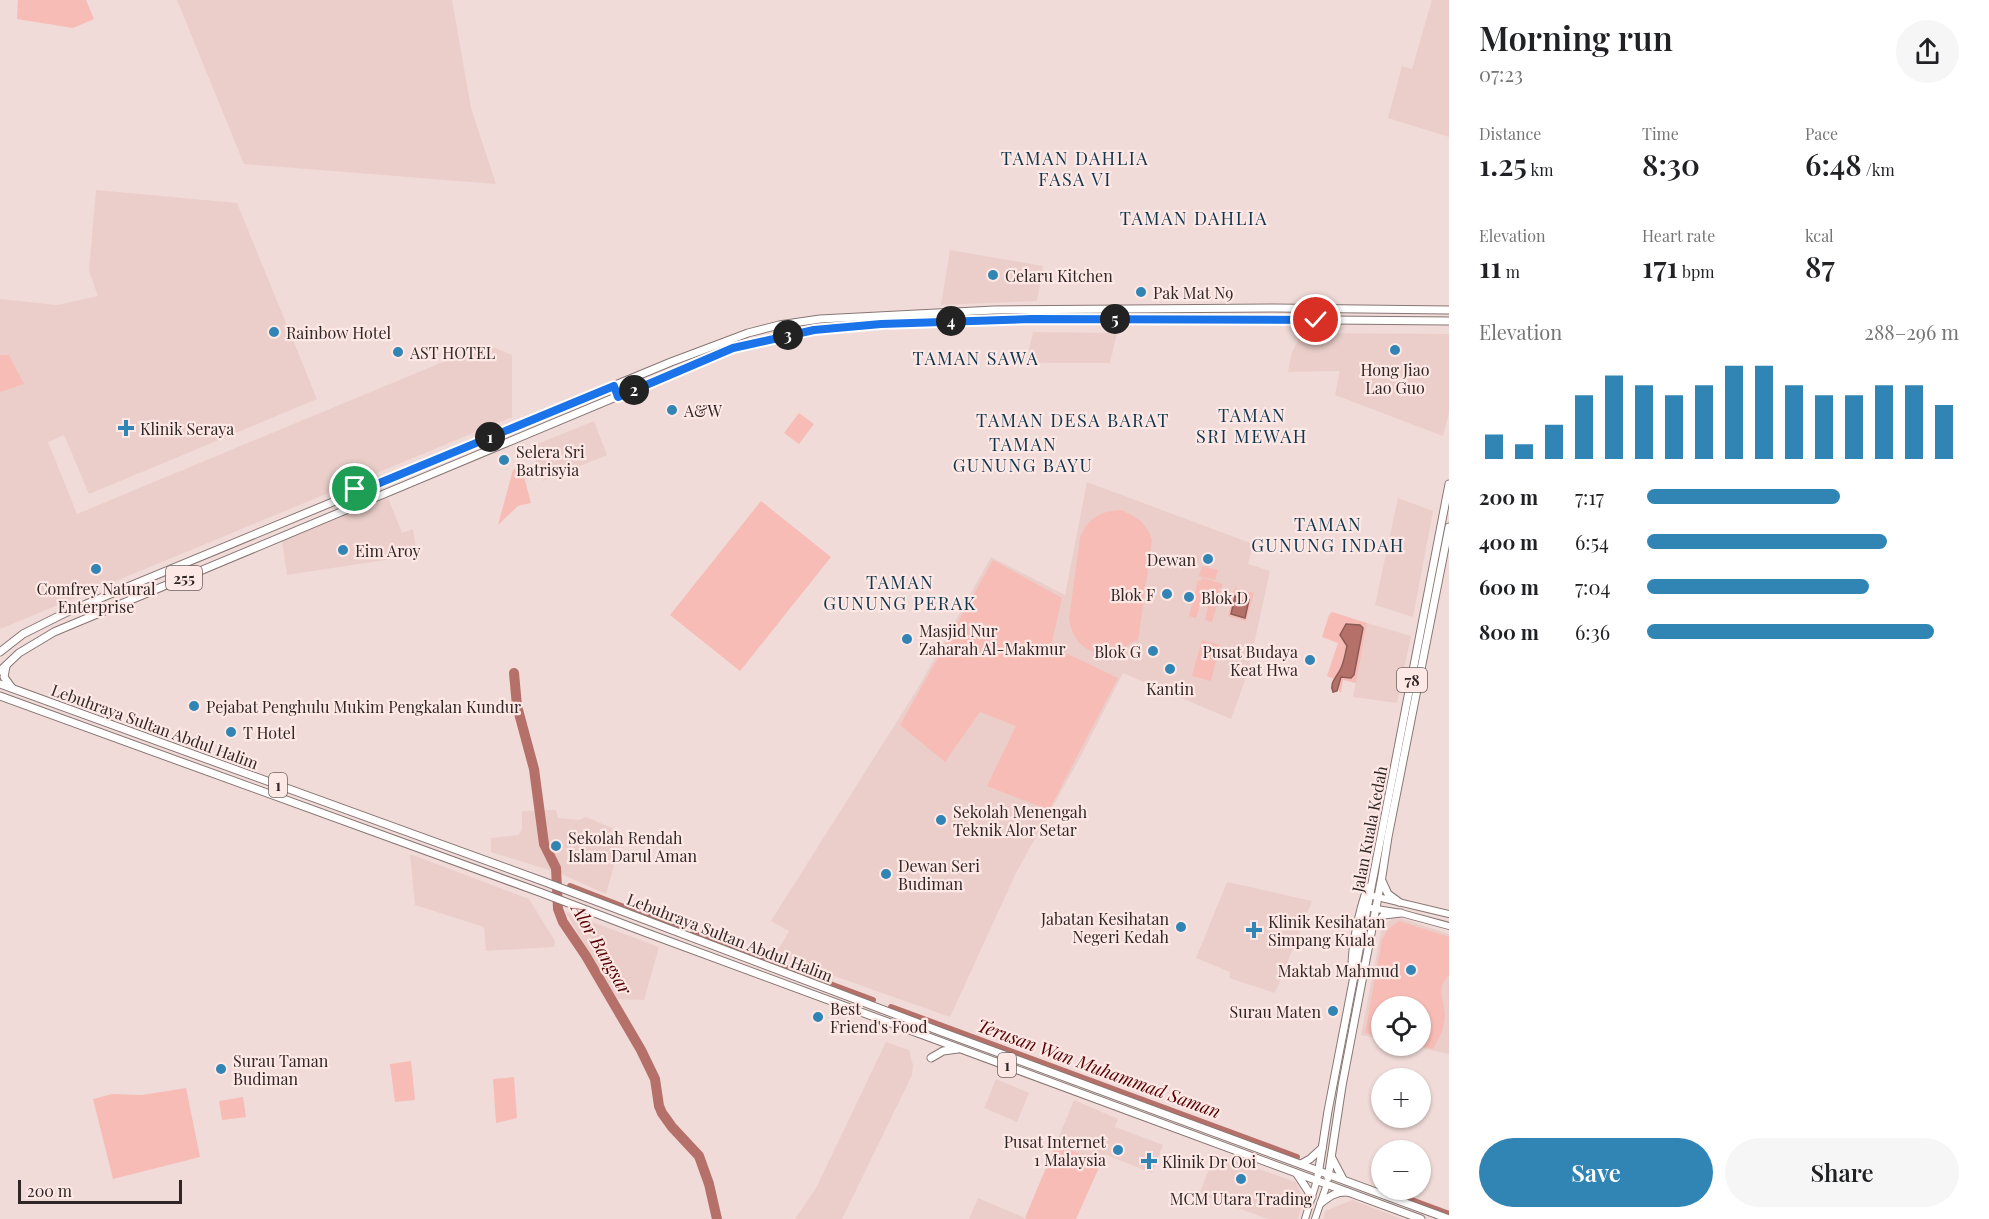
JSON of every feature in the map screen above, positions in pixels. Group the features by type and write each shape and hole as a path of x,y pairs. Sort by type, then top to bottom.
{"main road":[{"name":"255","path":"0,652 23,634 67,612 626,380 741,336 779,325 820,319 958,311 1449,310"},
{"name":"255","path":"0,671 27,647 54,632 733,348 814,330 890,324 1032,319 1449,321"},
{"path":"626,380 631,392"},
{"path":"614,386 618,397"},
{"path":"365,479 378,483"},
{"path":"348,496 353,492 357,483"},
{"name":"Jalan Kuala Kedah","path":"1317,1180 1449,484"},
{"name":"Jalan Kuala Kedah","path":"1327,1184 1344,1075 1388,837 1449,527"},
{"path":"7,663 4,677 12,688"},
{"name":"Lebuhraya Sultan Abdul Halim","path":"0,684 545,882 1449,1219"},
{"name":"Lebuhraya Sultan Abdul Halim","path":"0,696 574,904 1421,1219"},
{"path":"1354,979 1351,965 1360,915 1373,876"},
{"path":"1382,876 1384,889 1399,902"},
{"path":"1370,896 1449,914"},
{"path":"1368,907 1449,926"},
{"path":"1373,928 1384,915 1401,913"},
{"path":"932,1058 950,1049 961,1049"},
{"path":"1301,1164 1311,1159 1322,1148"},
{"path":"1331,1155 1343,1179"},
{"path":"1295,1173 1301,1178 1312,1197"},
{"path":"1305,1219 1317,1180"},
{"path":"1315,1219 1327,1184"},
{"path":"1321,1203 1338,1192 1349,1192"}],"shaded area":[{"path":"18,0 86,0 94,19 73,28 17,19"},
{"path":"177,0 452,0 471,108 496,184 244,164"},
{"path":"1432,0 1449,0 1449,137 1388,118 1402,66 1412,69"},
{"path":"96,190 237,203 317,399 89,494 64,435 48,442 77,514 486,344 512,355 512,417 0,629 0,392 23,383 9,355 0,355 0,299 57,305 98,296 89,271"},
{"path":"950,250 1043,266 1037,301 941,305"},
{"path":"1033,332 1117,333 1110,363 1026,363"},
{"path":"1302,333 1449,334 1449,413 1443,436 1335,395 1340,371 1288,372 1292,352"},
{"path":"0,355 9,355 24,384 0,392"},
{"path":"799,413 814,424 799,444 784,433"},
{"path":"594,421 607,455 543,481 530,447"},
{"path":"518,467 522,469 531,503 518,506 498,525 513,470"},
{"name":"Sekolah Menengah Teknik Alor Setar","path":"1087,482 1253,544 1248,564 1270,571 1248,672 1231,719 1123,673 1083,752 1016,873 950,1017 775,955 789,931 771,921 918,688 991,557 1065,595"},
{"path":"388,498 402,533 413,529 417,555 287,575 282,541"},
{"name":"TAMAN GUNUNG INDAH","path":"1398,498 1433,511 1413,617 1375,605"},
{"path":"761,501 831,557 740,671 670,615"},
{"path":"1120,510 1140,521 1152,540 1138,641 1113,652 1094,652 1085,648 1078,641 1069,619 1080,538 1086,526 1095,517 1106,512"},
{"path":"993,560 1062,598 1051,646 1118,678 1049,810 987,786 1016,726 980,712 945,762 900,725"},
{"path":"1202,566 1218,570 1215,580 1199,576"},
{"path":"1202,578 1223,584 1218,590 1221,591 1212,622 1205,620 1208,607 1200,605 1196,618 1189,616 1198,580 1201,581"},
{"path":"1235,588 1254,593 1246,621 1228,616"},
{"path":"1235,596 1242,601 1249,600 1245,618 1231,614"},
{"path":"1332,612 1367,623 1356,683 1343,680 1341,693 1338,689 1340,678 1351,678 1354,675 1363,628 1342,639 1347,646 1340,670 1334,679 1327,676 1338,643 1322,637"},
{"path":"1367,623 1411,636 1397,703 1353,697"},
{"path":"1346,624 1360,625 1363,628 1354,675 1351,678 1341,677 1337,691 1333,692 1332,683 1342,664 1347,646 1340,635"},
{"path":"1202,640 1220,645 1211,681 1192,676"},
{"name":"Sekolah Rendah Islam Darul Aman","path":"556,810 558,818 579,820 586,817 614,829 614,832 622,837 606,894 559,873 491,852 491,838 518,835 522,830 522,811"},
{"path":"410,854 529,899 555,941 554,947 486,951 484,927 415,905"},
{"name":"Klinik Kesihatan Simpang Kuala","path":"1227,882 1312,901 1275,993 1229,978 1230,972 1196,958"},
{"path":"566,912 659,947 644,1000 613,999"},
{"name":"Maktab Mahmud","path":"1400,918 1449,934 1449,1054 1431,1050 1431,996 1371,996 1371,1037 1361,1035 1382,927 1392,919"},
{"name":"Maktab Mahmud","path":"1399,921 1449,937 1449,975 1444,981 1441,992 1444,1023 1433,1049 1431,1049 1431,996 1372,996 1382,940 1388,929"},
{"name":"Maktab Mahmud","path":"1371,1000 1371,1034 1365,1033"},
{"path":"886,1042 909,1050 913,1065 912,1075 842,1219 795,1219 816,1188"},
{"path":"411,1061 415,1100 395,1102 390,1064"},
{"path":"514,1077 517,1118 496,1123 493,1079"},
{"path":"996,1079 1029,1093 1017,1122 984,1108"},
{"path":"186,1088 200,1157 113,1179 93,1099 112,1094 142,1095"},
{"path":"243,1097 246,1117 222,1120 219,1101"},
{"path":"1074,1100 1118,1119 1115,1127 1163,1145 1152,1173 1104,1154 1101,1163 1056,1144"},
{"path":"1056,1144 1101,1163 1076,1219 1025,1218"},
{"path":"1215,1154 1296,1182 1304,1200 1298,1219 1268,1219 1205,1196 1200,1192"},
{"path":"978,1198 1025,1218 1028,1219 969,1219"},
{"path":"1352,1200 1402,1219 1323,1219 1325,1211"}],"waterway":[{"name":"Alor Bangsar","path":"514,673 517,706 534,769 544,844 556,868 558,909 563,922 586,956 641,1050 655,1079 662,1113 699,1156 709,1184 717,1219"},
{"name":"Terusan Wan Muhammad Saman","path":"570,886 678,928"},
{"name":"Terusan Wan Muhammad Saman","path":"693,933 873,1000"},
{"name":"Terusan Wan Muhammad Saman","path":"891,1007 1297,1157"},
{"name":"Terusan Wan Muhammad Saman","path":"1411,1200 1449,1214"}],"place":[{"name":"Celaru Kitchen","path":"993,275"},
{"name":"Pak Mat N9","path":"1141,292"},
{"name":"Rainbow Hotel","path":"274,332"},
{"name":"Hong Jiao Lao Guo","path":"1395,350"},
{"name":"AST HOTEL","path":"398,352"},
{"name":"A&W","path":"672,410"},
{"name":"Klinik Seraya","path":"126,428"},
{"name":"Selera Sri Batrisyia","path":"504,460"},
{"name":"Eim Aroy","path":"343,550"},
{"name":"Dewan","path":"1208,559"},
{"name":"Comfrey Natural Enterprise","path":"96,569"},
{"name":"Blok F","path":"1167,594"},
{"name":"Blok D","path":"1189,597"},
{"name":"Masjid Nur Zaharah Al-Makmur","path":"907,639"},
{"name":"Blok G","path":"1153,651"},
{"name":"Pusat Budaya Keat Hwa","path":"1310,660"},
{"name":"Kantin","path":"1170,669"},
{"name":"Pejabat Penghulu Mukim Pengkalan Kundur","path":"194,706"},
{"name":"T Hotel","path":"231,732"},
{"name":"Sekolah Menengah Teknik Alor Setar","path":"941,820"},
{"name":"Sekolah Rendah Islam Darul Aman","path":"556,846"},
{"name":"Dewan Seri Budiman","path":"886,874"},
{"name":"Jabatan Kesihatan Negeri Kedah","path":"1181,927"},
{"name":"Klinik Kesihatan Simpang Kuala","path":"1254,930"},
{"name":"Maktab Mahmud","path":"1411,970"},
{"name":"Surau Maten","path":"1333,1011"},
{"name":"Best Friend's Food","path":"818,1017"},
{"name":"Surau Taman Budiman","path":"221,1069"},
{"name":"Pusat Internet 1 Malaysia","path":"1118,1150"},
{"name":"Klinik Dr Ooi","path":"1149,1161"},
{"name":"MCM Utara Trading","path":"1241,1179"}],"district":[{"name":"TAMAN DAHLIA FASA VI","path":"1075,168"},
{"name":"TAMAN DAHLIA","path":"1194,218"},
{"name":"TAMAN SAWA","path":"976,358"},
{"name":"TAMAN DESA BARAT","path":"1073,420"},
{"name":"TAMAN SRI MEWAH","path":"1252,425"},
{"name":"TAMAN GUNUNG BAYU","path":"1023,454"},
{"name":"TAMAN GUNUNG INDAH","path":"1328,534"},
{"name":"TAMAN GUNUNG PERAK","path":"900,592"}],"route":[{"path":"355,489 348,496 614,386 618,397 733,348 805,331 881,324 1032,319 1316,320"}]}
